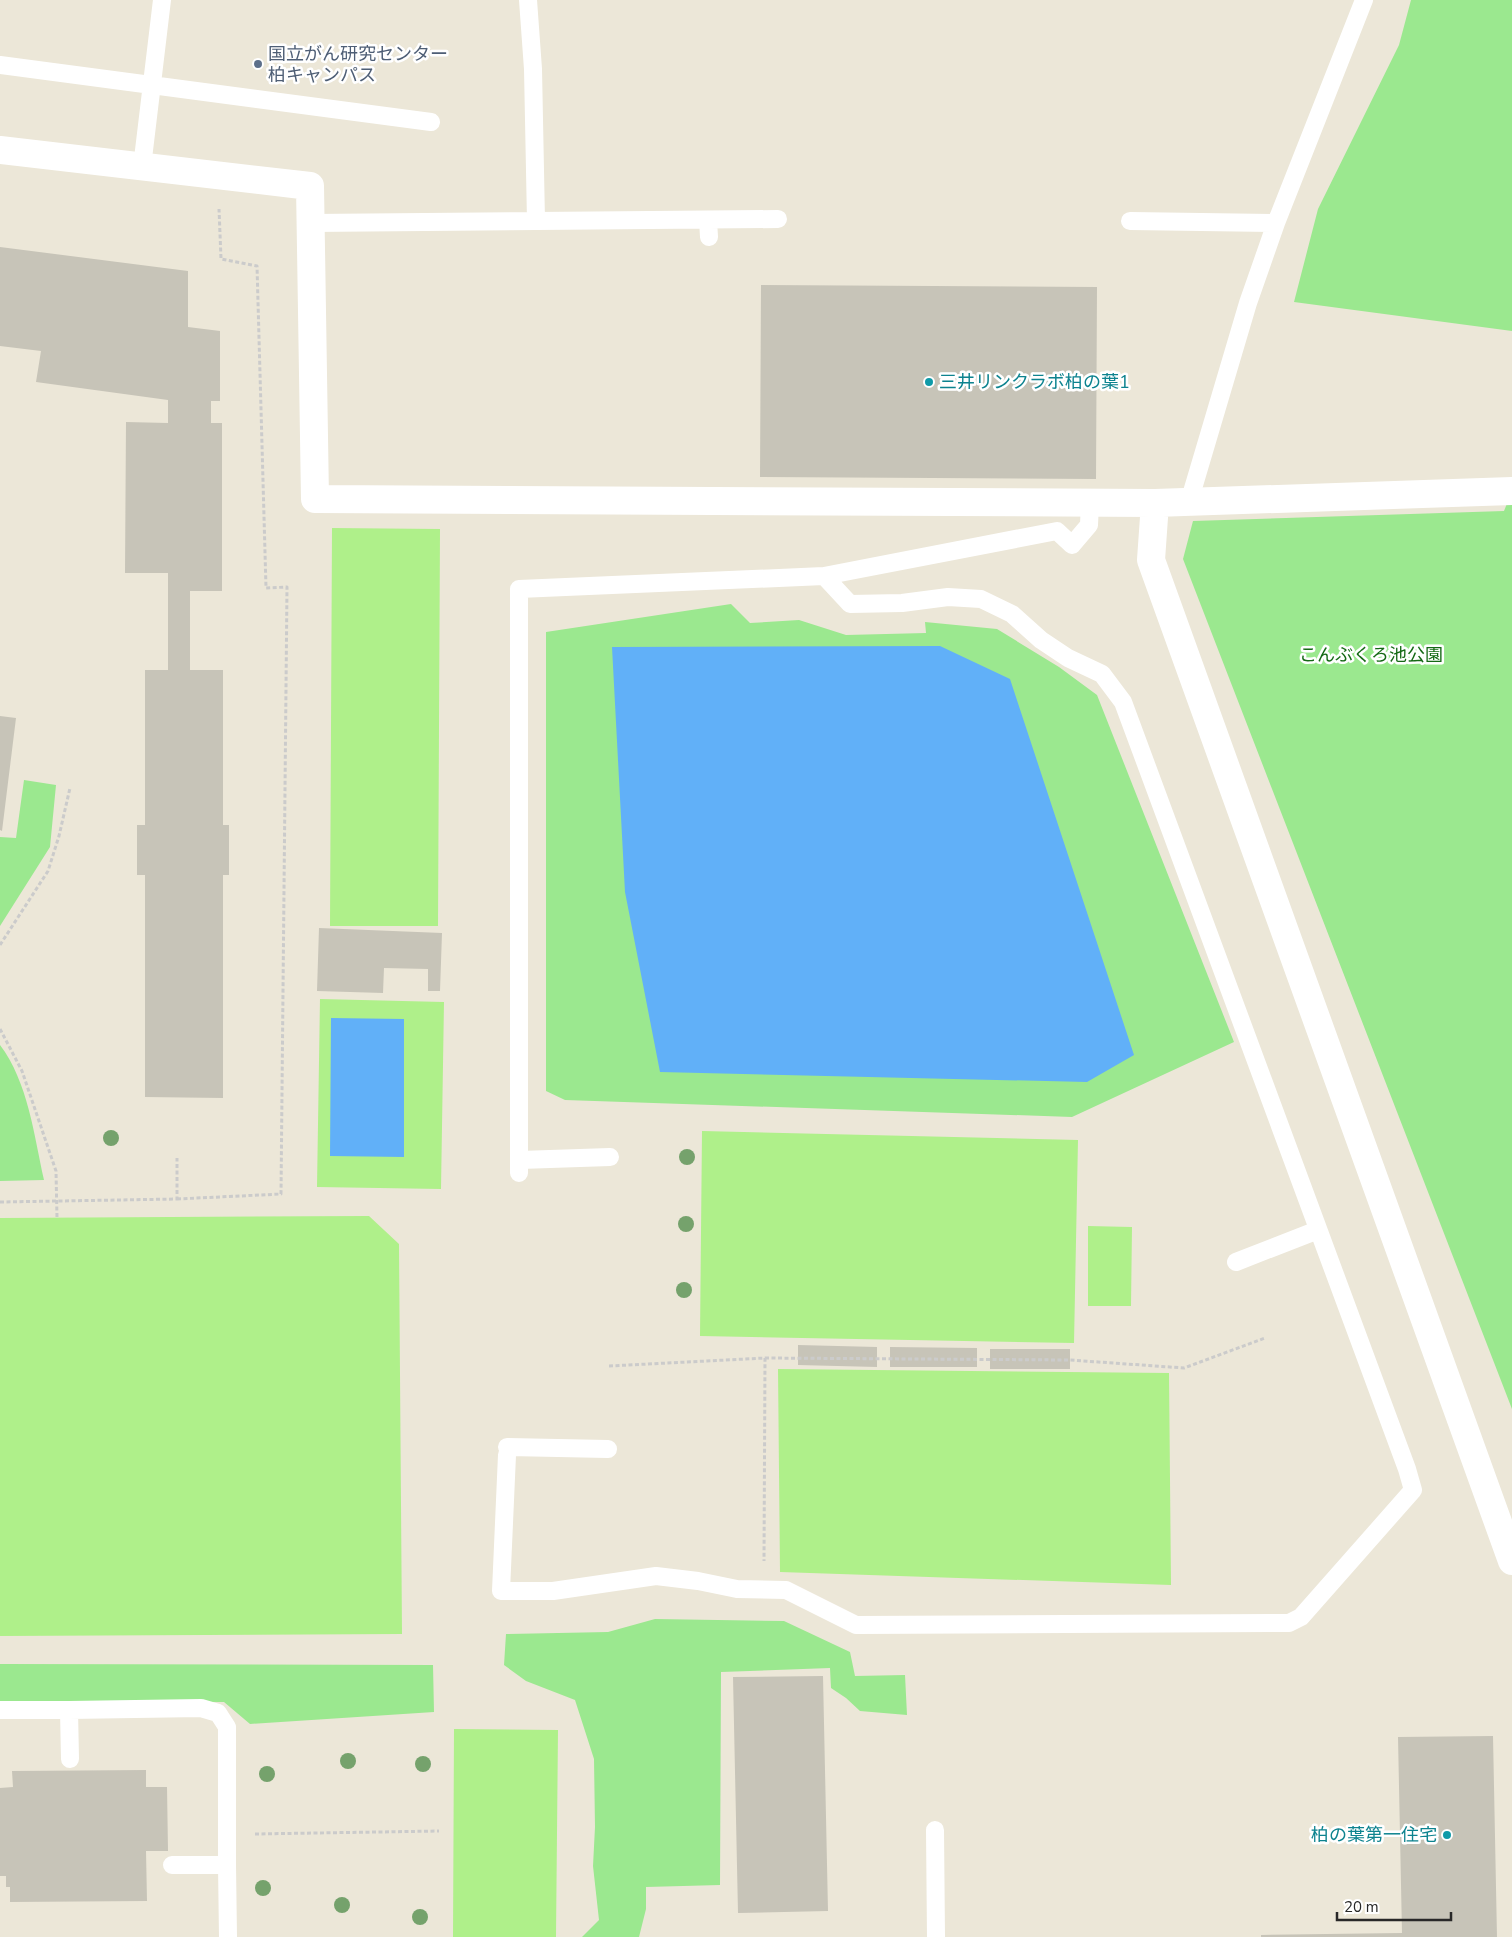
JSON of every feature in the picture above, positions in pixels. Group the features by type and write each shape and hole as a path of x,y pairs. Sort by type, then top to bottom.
{"street":[{"path":"0,150 310,186 315,499 1155,503 1512,490"},
{"path":"1155,503 1151,560 1512,1561"}],"lane":[{"path":"142,167 162,0"},
{"path":"528,0 533,69 536,222"},
{"path":"1189,502 1248,302 1276,223 1364,0"},
{"path":"0,65 431,122"},
{"path":"310,223 536,222 621,228 709,228 778,219"},
{"path":"1130,222 1276,223"},
{"path":"610,1157 520,1166 519,589 824,576 1057,531 1072,545 1089,525 1090,503"},
{"path":"608,1449 507,1451 501,1591 553,1591 656,1576 698,1581 737,1589 786,1590 856,1624 1289,1623 1301,1617 1413,1490 1123,702 1102,674 1068,658 1041,640 1012,614 981,599 948,598 902,603 850,604 824,576"},
{"path":"1236,1262 1318,1230"},
{"path":"0,1710 201,1708 218,1713 227,1728 228,1937"},
{"path":"69,1710 70,1759"},
{"path":"935,1830 936,1937"},
{"path":"172,1865 227,1864"}],"path":[{"path":"0,1202 177,1199 281,1194 287,587 266,588 257,266 221,259 219,176"},
{"path":"0,945 48,871 59,836 70,788"},
{"path":"0,1029 22,1071 56,1171 56,1218"},
{"path":"177,1158 177,1199"},
{"path":"609,1366 765,1358 1070,1360 1184,1368 1265,1338"},
{"path":"764,1590 765,1358"},
{"path":"227,1835 439,1831"}],"green space":[{"path":"1411,0 1512,0 1512,331 1294,302 1318,209 1399,45"},
{"name":"こんぶくろ池公園","path":"1512,491 1512,1409 1183,559 1193,521 1504,511"},
{"path":"332,528 440,529 438,926 330,926"},
{"path":"731,604 750,623 799,620 846,635 926,633 925,622 997,629 1059,667 1097,695 1234,1042 1072,1117 565,1100 546,1091 546,632"},
{"path":"24,780 56,785 50,847 0,926 0,837 16,838"},
{"path":"320,999 444,1002 441,1189 317,1187"},
{"path":"0,1045 10,1060 24,1092 44,1180 0,1181"},
{"path":"702,1131 1078,1140 1074,1343 700,1336"},
{"path":"369,1216 399,1244 402,1634 0,1636 0,1218"},
{"path":"1088,1226 1132,1227 1131,1306 1088,1306"},
{"path":"778,1369 1169,1373 1171,1585 780,1572"},
{"path":"655,1619 784,1621 850,1652 855,1676 905,1675 907,1715 860,1711 831,1688 830,1668 721,1672 720,1885 646,1887 646,1909 639,1937 582,1937 599,1920 593,1866 595,1827 594,1759 575,1700 526,1681 504,1665 506,1634 608,1632"},
{"path":"0,1664 433,1665 434,1712 250,1724 224,1702 0,1701"},
{"path":"454,1729 558,1730 556,1937 453,1937"}],"water":[{"path":"940,646 1010,679 1134,1055 1087,1082 660,1072 625,892 612,647"},
{"path":"331,1018 404,1019 404,1157 330,1156"}],"building":[{"path":"0,247 188,271 188,327 220,331 220,401 211,401 211,423 222,423 222,591 190,591 190,670 223,670 223,825 229,825 229,875 223,875 223,1098 145,1097 145,875 137,875 137,825 145,825 145,670 168,670 168,573 125,573 126,422 168,423 168,400 36,382 41,351 0,346"},
{"name":"三井リンクラボ柏の葉1","path":"761,285 1097,287 1096,479 760,477"},
{"path":"0,716 16,718 2,831 0,830"},
{"path":"319,928 442,933 440,991 428,991 428,969 384,968 383,993 317,991"},
{"path":"798,1345 877,1347 877,1367 798,1365"},
{"path":"890,1347 977,1348 977,1367 890,1367"},
{"path":"990,1349 1070,1349 1070,1369 990,1369"},
{"path":"823,1676 828,1911 738,1913 733,1677"},
{"name":"柏の葉第一住宅","path":"1493,1736 1497,1937 1261,1937 1261,1935 1402,1933 1398,1737"},
{"path":"146,1770 146,1787 167,1787 168,1851 146,1851 147,1901 10,1902 10,1887 6,1887 6,1876 0,1876 0,1788 13,1787 12,1771"}],"place":[{"name":"国立がん研究センター 柏キャンパス","path":"258,64"},
{"name":"三井リンクラボ柏の葉1","path":"929,382"},
{"name":"柏の葉第一住宅","path":"1447,1835"}]}
